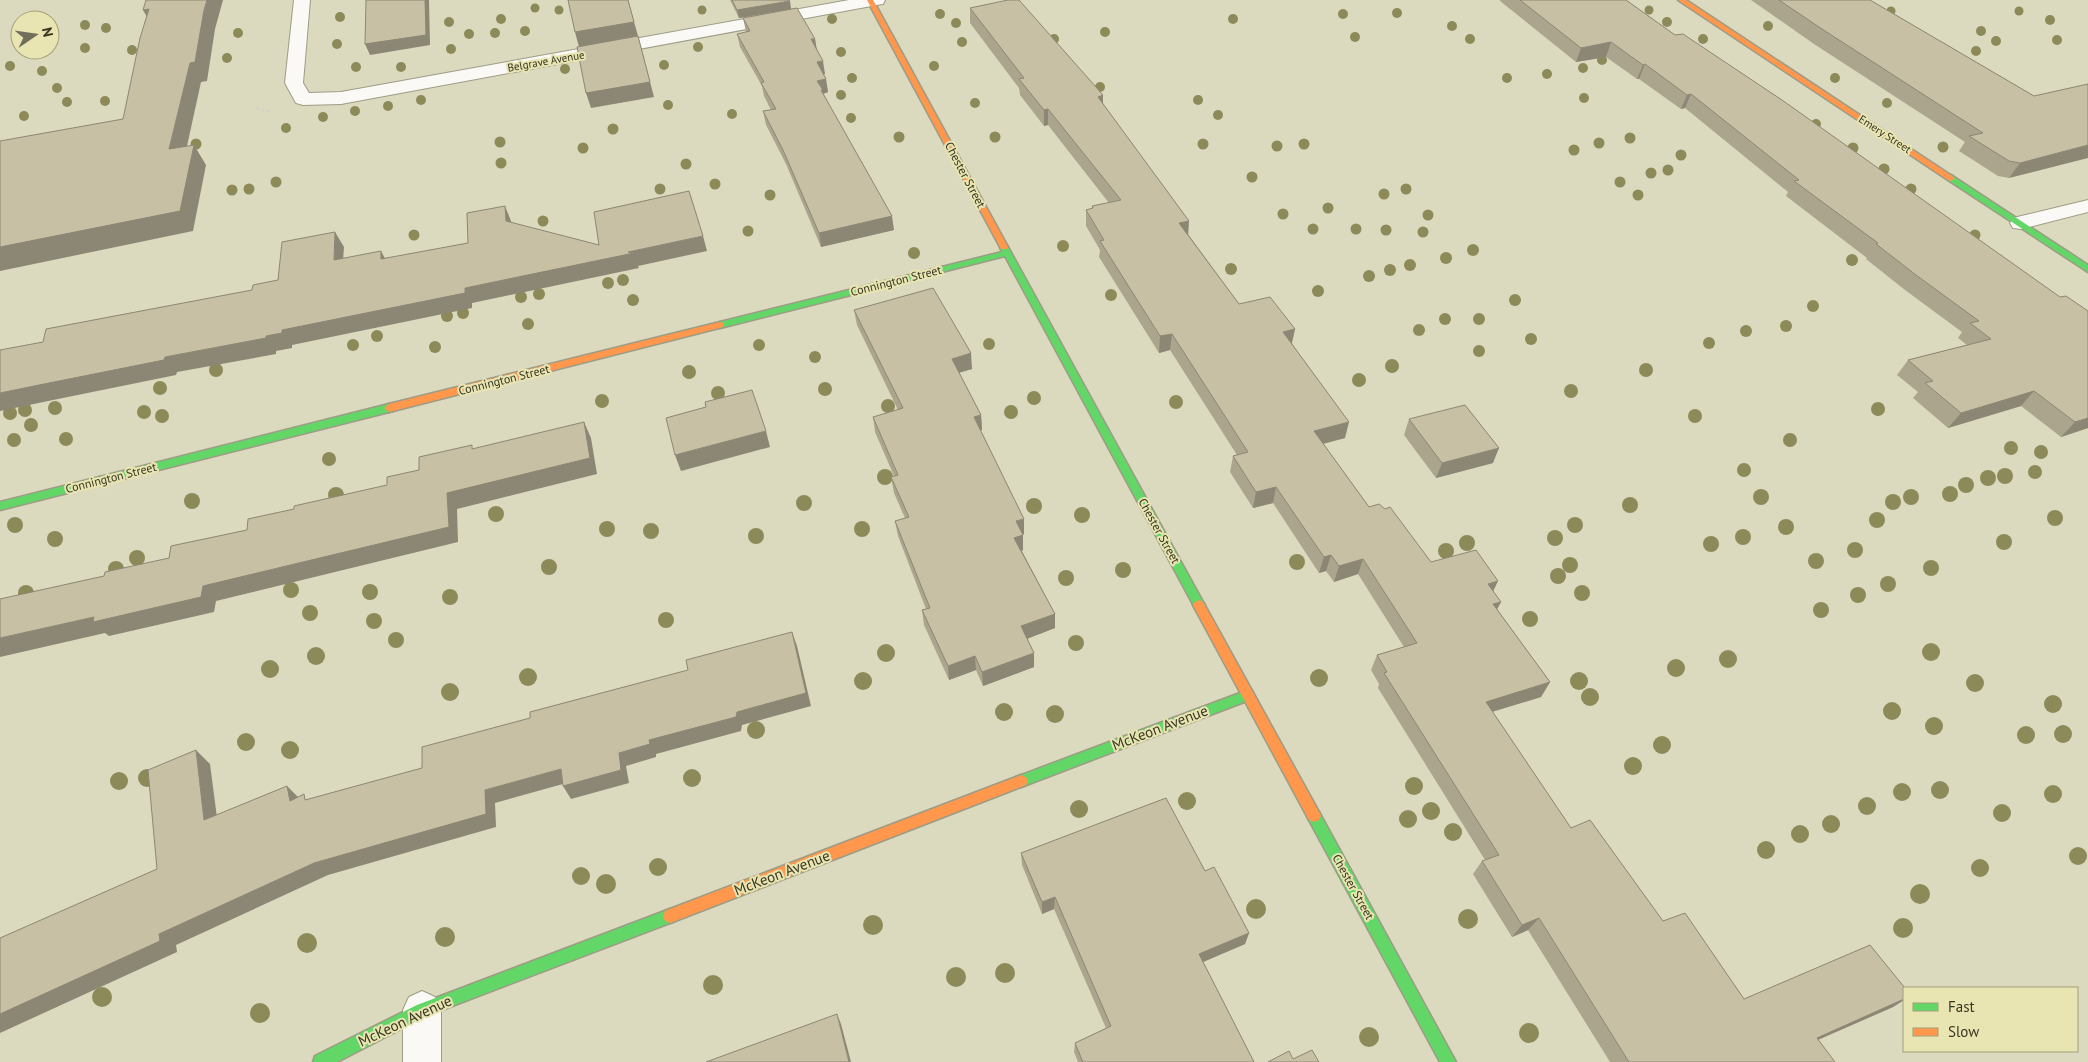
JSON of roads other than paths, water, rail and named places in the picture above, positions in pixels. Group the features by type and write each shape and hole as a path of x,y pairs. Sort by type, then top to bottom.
{"street":[{"name":"Belgrave Avenue","path":"302,0 294,83 303,99 341,98 873,0"},
{"name":"Chester Street","path":"873,0 1007,253 1448,1062"},
{"name":"Emery Street","path":"1681,0 2088,269"},
{"path":"2021,223 2088,206"},
{"name":"Connington Street","path":"0,506 1007,253"},
{"name":"McKeon Avenue","path":"321,1062 422,1010 1248,695"},
{"path":"422,1010 422,1062"}]}
